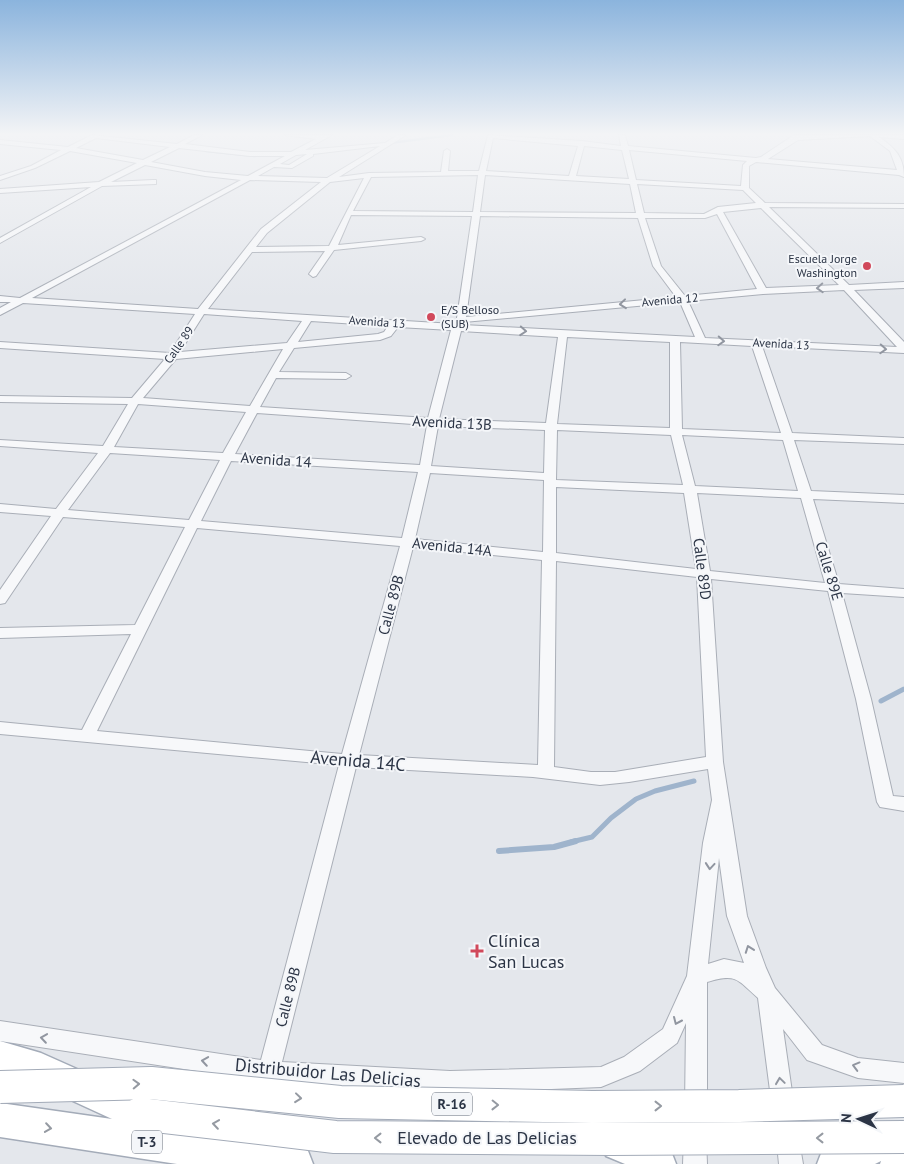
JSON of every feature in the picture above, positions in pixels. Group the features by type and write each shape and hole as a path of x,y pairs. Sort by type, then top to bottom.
{"main road":[{"name":"Elevado de Las Delicias","path":"0,1057 29,1064 140,1114 335,1137 611,1139 900,1150"},
{"name":"Elevado de Las Delicias","path":"0,1087 151,1084 340,1102 572,1106 739,1106 904,1101"},
{"name":"T-3","path":"0,1120 272,1162"},
{"path":"611,1139 646,1155 658,1164"},
{"path":"835,1164 900,1150"}],"street":[{"path":"0,191 24,189"},
{"path":"0,241 92,189"},
{"path":"0,312 229,189"},
{"name":"Calle 89","path":"0,600 59,513 106,449 135,401 173,356 202,310 264,232 314,189"},
{"path":"313,274 333,246 361,189"},
{"name":"Calle 89B","path":"270,1072 349,760 408,542 425,469 433,422 459,323 480,189"},
{"path":"636,189 657,266 684,298 701,340"},
{"path":"746,189 846,287 904,349"},
{"path":"348,213 705,216 718,209 764,205 836,203 873,210 904,206"},
{"path":"718,209 763,291"},
{"path":"249,249 313,250 333,246 421,239"},
{"name":"Avenida 12","path":"459,323 763,291 904,285"},
{"name":"Avenida 13","path":"0,299 395,323 438,325 459,323 563,334 904,349"},
{"path":"87,735 227,456 253,408 309,317"},
{"path":"0,345 173,356 380,337 388,334 395,323"},
{"path":"546,771 551,428 563,334"},
{"name":"Calle 89D","path":"675,339 676,433 690,490 704,576 715,762 720,800"},
{"name":"Calle 89E","path":"756,343 788,435 835,589 861,686 886,802 904,804"},
{"path":"273,375 346,376"},
{"name":"Avenida 13B","path":"0,400 135,401 433,422 904,441"},
{"name":"Avenida 14","path":"0,443 425,469 690,490 904,499"},
{"name":"Avenida 14A","path":"0,508 408,542 548,556 704,576 835,589 904,593"},
{"path":"0,633 140,629"},
{"name":"Avenida 14C","path":"0,728 439,768 546,771 597,779 623,778 670,767 715,762"},
{"path":"720,800 737,916 756,969 768,994 791,1164"},
{"name":"Distribuidor Las Delicias","path":"0,1031 270,1072 450,1082 601,1077 632,1064 670,1036 697,976 712,843 720,800"},
{"path":"695,1164 697,976 724,968 742,971 768,994 815,1053 858,1068 904,1073"}],"waterway":[{"path":"881,701 904,689"},
{"path":"571,842 592,837 611,818 636,799 655,791 694,781"},
{"path":"499,851 554,847 576,841"}],"place":[{"name":"Escuela Jorge Washington","path":"867,266"},
{"name":"E/S Belloso (SUB)","path":"431,317"},
{"name":"Clínica San Lucas","path":"477,951"}]}
